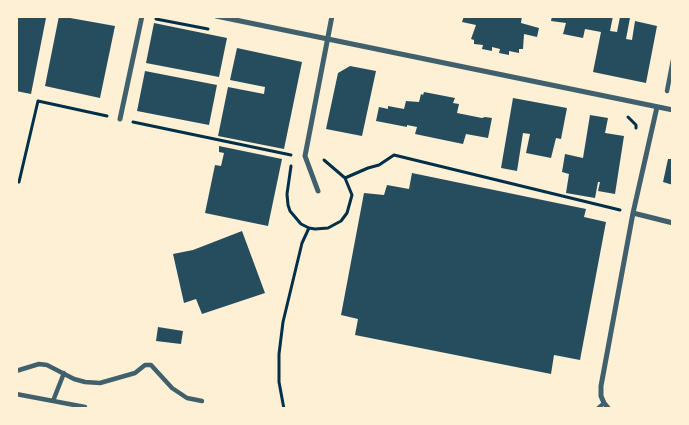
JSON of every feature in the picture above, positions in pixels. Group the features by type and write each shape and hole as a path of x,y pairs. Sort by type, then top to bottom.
{"street":[{"path":"120,119 142,16"},
{"path":"216,16 673,110"},
{"path":"318,191 305,156 332,16"},
{"path":"667,91 673,60"},
{"path":"609,409 604,403 601,386 633,214 657,107"},
{"path":"633,214 673,223"},
{"path":"16,371 39,364 47,365 85,382 100,383 135,374 145,365 152,365 172,388 187,398 202,401"},
{"path":"54,401 64,373"},
{"path":"16,394 85,408"}],"lane":[{"path":"597,409 604,403"}],"path":[{"path":"150,21 157,18 213,30"},
{"path":"16,181 19,182 38,101 293,156"},
{"path":"622,114 636,125 637,133"},
{"path":"294,146 287,194 288,205 294,218 309,228 328,228 341,221 347,213 352,195 345,178 320,155"},
{"path":"345,178 379,165 394,155 620,210"},
{"path":"284,409 279,382 279,354 283,322 302,243 309,228"}],"building":[{"path":"16,16 46,18 31,94 16,91"},
{"path":"59,16 115,26 100,98 45,86"},
{"path":"464,16 522,16 521,23 539,28 537,37 524,34 523,49 519,49 519,53 509,51 509,55 499,53 500,49 492,47 492,51 482,49 483,45 474,44 474,40 471,39 476,25 462,22"},
{"path":"552,16 613,16 610,31 617,32 620,17 630,18 626,39 632,40 635,21 657,26 646,83 593,72 601,32 585,29 583,38 563,34 566,23 551,21"},
{"path":"154,23 227,38 219,77 146,63"},
{"path":"237,48 302,62 284,149 218,136 228,87 264,94 265,87 230,80"},
{"path":"350,66 376,71 362,136 326,129 338,73"},
{"path":"145,71 217,85 209,125 137,111"},
{"path":"424,92 455,98 453,103 459,104 457,113 492,118 488,138 466,134 463,144 415,134 417,127 376,121 379,107 388,109 388,106 404,109 406,101 419,102 421,94 423,95"},
{"path":"513,98 567,108 561,139 556,138 551,158 526,153 530,134 523,133 517,171 501,168"},
{"path":"590,115 608,118 605,133 624,136 615,194 598,191 600,182 598,182 595,198 566,193 569,174 562,172 565,154 583,158"},
{"path":"219,146 282,159 268,226 205,213 215,165 221,166 224,153 219,152"},
{"path":"668,159 673,159 673,185 663,182"},
{"path":"412,173 586,209 584,217 606,222 580,360 554,355 551,374 355,335 358,319 341,315 364,193 384,195 387,185 409,189"},
{"path":"242,231 265,293 202,314 196,299 184,303 173,254 193,250"},
{"path":"158,327 183,331 181,344 156,341"}]}
